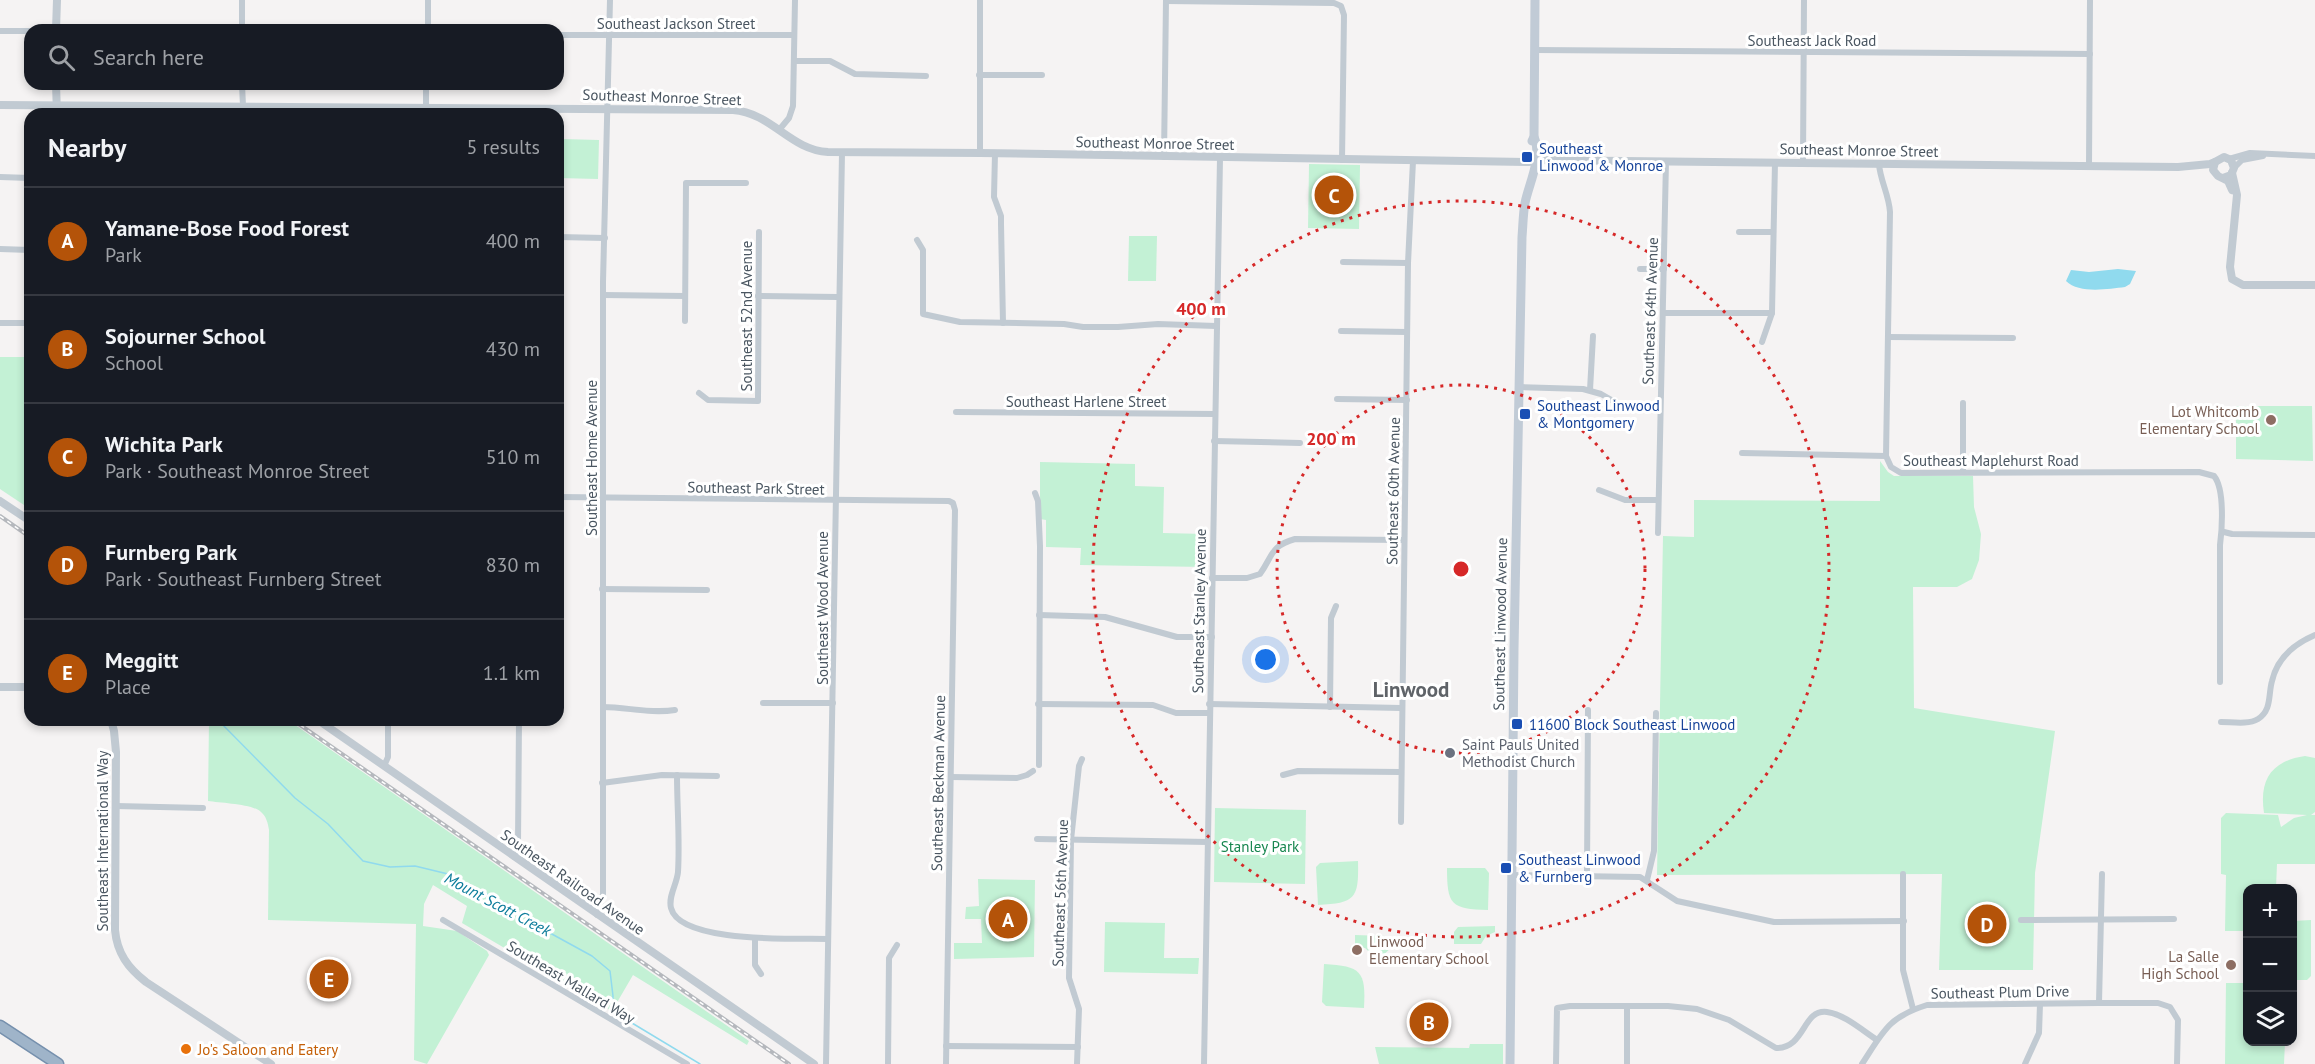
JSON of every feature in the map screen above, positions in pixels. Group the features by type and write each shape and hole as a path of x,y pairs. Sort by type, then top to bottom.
{"highway":[{"path":"0,1026 58,1064"}],"main road":[{"name":"Southeast Linwood Avenue","path":"1510,1064 1523,216 1536,143 1534,137 1535,0"}],"street":[{"path":"56,24 57,0"},
{"path":"242,0 242,24"},
{"path":"428,0 428,24"},
{"name":"Southeast Home Avenue","path":"597,915 603,894 603,295 610,0"},
{"path":"780,130 792,112 795,0"},
{"path":"980,0 980,153"},
{"path":"1803,163 1804,0"},
{"path":"2089,166 2090,0"},
{"path":"1164,157 1166,1 1334,3 1341,6 1344,15 1342,160"},
{"path":"0,31 24,32"},
{"name":"Southeast Jackson Street","path":"564,35 794,35"},
{"name":"Southeast Jack Road","path":"1535,50 2090,54"},
{"path":"794,61 830,61 840,64 855,74 926,76"},
{"path":"979,75 1042,75"},
{"path":"56,90 57,108"},
{"path":"242,90 243,106"},
{"path":"426,90 426,108"},
{"name":"Southeast Monroe Street","path":"0,105 34,108"},
{"name":"Southeast Monroe Street","path":"150,108 243,106 334,108"},
{"name":"Southeast Monroe Street","path":"564,108 739,111 759,117 807,148 822,152 842,153 995,153 1413,161 1666,161 2182,167 2215,162"},
{"name":"Southeast Wood Avenue","path":"826,1064 842,153"},
{"path":"995,153 994,197 1001,216 1003,323"},
{"path":"2234,213 2228,181 2214,172 2215,162 2221,157 2229,159 2250,153 2315,156"},
{"path":"2223,178 2242,160 2264,155"},
{"name":"Southeast Stanley Avenue","path":"1204,1064 1220,158"},
{"path":"2229,159 2237,195 2230,275 2234,280 2246,285 2315,285"},
{"name":"Southeast 60th Avenue","path":"1401,822 1408,263 1413,161"},
{"name":"Southeast 64th Avenue","path":"1658,533 1666,161"},
{"path":"1762,342 1772,313 1775,162"},
{"name":"Southeast Maplehurst Road","path":"1879,164 1890,212 1886,456 1890,467 1901,473 2204,472 2217,479 2221,492 2221,528 2224,532"},
{"name":"Southeast Monroe Street","path":"2182,167 2214,172"},
{"path":"0,177 24,178"},
{"path":"685,321 686,183 747,183"},
{"name":"Southeast 52nd Avenue","path":"699,393 708,400 758,401 759,232"},
{"path":"1739,232 1773,232"},
{"path":"564,237 605,238"},
{"path":"917,240 923,250 922,314 960,322 1064,324 1083,327 1158,324 1216,326"},
{"path":"0,249 24,250"},
{"path":"1343,262 1408,263"},
{"path":"1640,269 1664,270"},
{"path":"603,295 685,296"},
{"path":"758,296 838,297"},
{"path":"1663,313 1772,313"},
{"path":"0,323 24,323"},
{"path":"1341,331 1407,332"},
{"path":"1590,390 1593,336"},
{"path":"1888,337 2013,338"},
{"path":"1519,387 1590,390 1622,406 1660,409"},
{"path":"1337,399 1407,400"},
{"path":"1963,472 1964,403"},
{"name":"Southeast Harlene Street","path":"956,412 1215,414"},
{"path":"1214,441 1300,443"},
{"path":"1742,453 1886,456"},
{"path":"1599,490 1624,500 1658,500"},
{"path":"1035,493 1038,503 1039,765"},
{"name":"Southeast Park Street","path":"564,497 953,503"},
{"path":"0,501 24,517"},
{"name":"Southeast Beckman Avenue","path":"946,1064 955,510 953,503"},
{"path":"2220,682 2220,545 2224,532 2315,535"},
{"path":"1212,578 1246,578 1260,574 1273,551 1282,543 1295,539 1403,540"},
{"path":"602,589 707,590"},
{"path":"1330,707 1331,618 1335,606"},
{"path":"1039,615 1105,617 1177,637 1212,637"},
{"path":"2221,722 2250,722 2263,715 2270,701 2271,683 2278,665 2291,649 2315,635"},
{"path":"0,687 24,687"},
{"path":"763,703 833,703"},
{"path":"1038,704 1153,705 1176,713 1209,713"},
{"path":"1209,704 1401,708"},
{"path":"603,707 625,707 647,712 675,710"},
{"path":"1587,875 1588,710"},
{"path":"1647,880 1654,851 1656,713"},
{"name":"Southeast International Way","path":"112,726 116,745 114,925 118,956 146,982 271,1064"},
{"name":"Southeast Railroad Avenue","path":"327,726 814,1064"},
{"path":"384,766 388,757 388,726"},
{"path":"514,857 518,844 519,726"},
{"name":"Southeast 56th Avenue","path":"1077,1064 1078,1009 1069,978 1071,840 1079,766 1082,759"},
{"path":"951,777 1017,778 1033,771"},
{"path":"1283,775 1298,771 1400,772"},
{"path":"602,783 662,775 717,776"},
{"path":"677,775 678,873 671,900 671,909 676,917 698,928 724,935 755,938 828,939"},
{"path":"116,806 203,808"},
{"path":"1037,839 1208,842"},
{"path":"1512,874 1630,875 1647,880 1677,901 1774,922 1904,921"},
{"path":"1904,874 1903,970 1913,1009"},
{"path":"2099,1003 2102,874"},
{"path":"2021,920 2174,919"},
{"name":"Southeast Mallard Way","path":"443,920 687,1064"},
{"path":"755,938 755,965 761,974"},
{"path":"888,1064 889,958 897,945"},
{"name":"Southeast Plum Drive","path":"1862,1064 1885,1027 1894,1019 1913,1009 1939,1004 2099,1003 2165,1005 2174,1011 2178,1020 2177,1064"},
{"path":"2025,1064 2039,1033 2040,1004"},
{"path":"1556,1064 1557,1008 1668,1006 1706,1011 1744,1028 1776,1048 1784,1048 1794,1043 1809,1020 1824,1012 1842,1017 1877,1040"},
{"path":"1627,1007 1627,1064"},
{"path":"946,1046 1078,1047"}],"green space":[{"path":"564,139 599,140 598,179 564,178"},
{"path":"1309,164 1360,165 1359,229 1308,228"},
{"path":"1129,236 1157,236 1156,281 1128,281"},
{"path":"0,357 24,357 24,505 0,489"},
{"path":"2236,406 2312,406 2313,461 2236,459"},
{"path":"1880,461 1894,476 1973,476 1974,507 1981,534 1979,560 1972,579 1957,587 1913,587 1914,708 2055,731 2035,873 2033,970 1939,970 1942,874 1657,875 1663,536 1694,537 1694,500 1880,501"},
{"path":"1040,462 1135,464 1135,486 1164,487 1163,533 1206,534 1206,567 1080,565 1081,548 1046,547 1046,520 1040,519"},
{"path":"209,726 297,726 749,1041 747,1045 633,975 612,1011 462,923 467,906 433,885 424,904 423,926 457,931 487,951 489,955 427,1064 414,1060 416,924 268,920 269,830 264,816 251,807 208,801"},
{"path":"2305,756 2315,758 2315,812 2311,815 2315,815 2315,864 2277,864 2276,884 2243,884 2243,931 2225,931 2226,875 2221,874 2221,818 2226,813 2278,815 2281,827 2294,818 2307,815 2264,813 2264,791 2270,774 2284,762"},
{"name":"Stanley Park","path":"1215,808 1306,810 1305,884 1214,882"},
{"path":"1358,861 1356,891 1352,896 1340,903 1318,905 1316,867 1320,863"},
{"path":"1447,868 1485,868 1489,873 1488,910 1466,908 1454,902 1448,890"},
{"path":"978,879 1035,880 1034,957 954,959 954,943 982,943 981,919 965,919 966,907 979,906"},
{"path":"2311,920 2311,976 2307,980 2297,980 2297,921"},
{"path":"1105,922 1165,923 1164,958 1199,958 1198,974 1104,972"},
{"path":"1495,926 1495,932 1486,936 1481,944 1454,944 1454,932 1458,927"},
{"path":"1355,935 1385,936 1394,945 1378,960 1365,948 1355,947"},
{"path":"1324,964 1346,967 1359,973 1364,986 1364,1008 1326,1006 1322,1002"},
{"path":"2226,983 2243,983 2243,1046 2285,1046 2284,1064 2225,1064"},
{"path":"1470,1044 1503,1044 1503,1064 1379,1064 1375,1047 1469,1048"}],"water":[{"path":"2118,269 2136,271 2130,284 2125,287 2086,289 2078,288 2066,281 2071,270 2089,272"}],"waterway":[{"name":"Mount Scott Creek","path":"224,726 295,798 328,824 363,861 390,867 415,866 448,874 512,907 550,933 592,956 610,971 612,1007"},
{"name":"Mount Scott Creek","path":"627,1020 700,1064"}],"railway":[{"path":"0,516 24,533"},
{"path":"302,726 789,1064"}],"place":[{"name":"Southeast Linwood & Monroe","path":"1527,157"},
{"name":"Wichita Park","path":"1334,195"},
{"name":"Southeast Linwood & Montgomery","path":"1525,414"},
{"name":"Lot Whitcomb Elementary School","path":"2271,420"},
{"name":"11600 Block Southeast Linwood","path":"1517,724"},
{"name":"Saint Pauls United Methodist Church","path":"1450,753"},
{"name":"Southeast Linwood & Furnberg","path":"1506,868"},
{"name":"Yamane-Bose Food Forest","path":"1008,919"},
{"name":"Furnberg Park","path":"1987,924"},
{"name":"Linwood Elementary School","path":"1357,950"},
{"name":"La Salle High School","path":"2231,965"},
{"name":"Meggitt","path":"329,979"},
{"name":"Sojourner School","path":"1429,1022"},
{"name":"Jo's Saloon and Eatery","path":"186,1049"}],"district":[{"name":"Linwood","path":"1411,689"}]}
